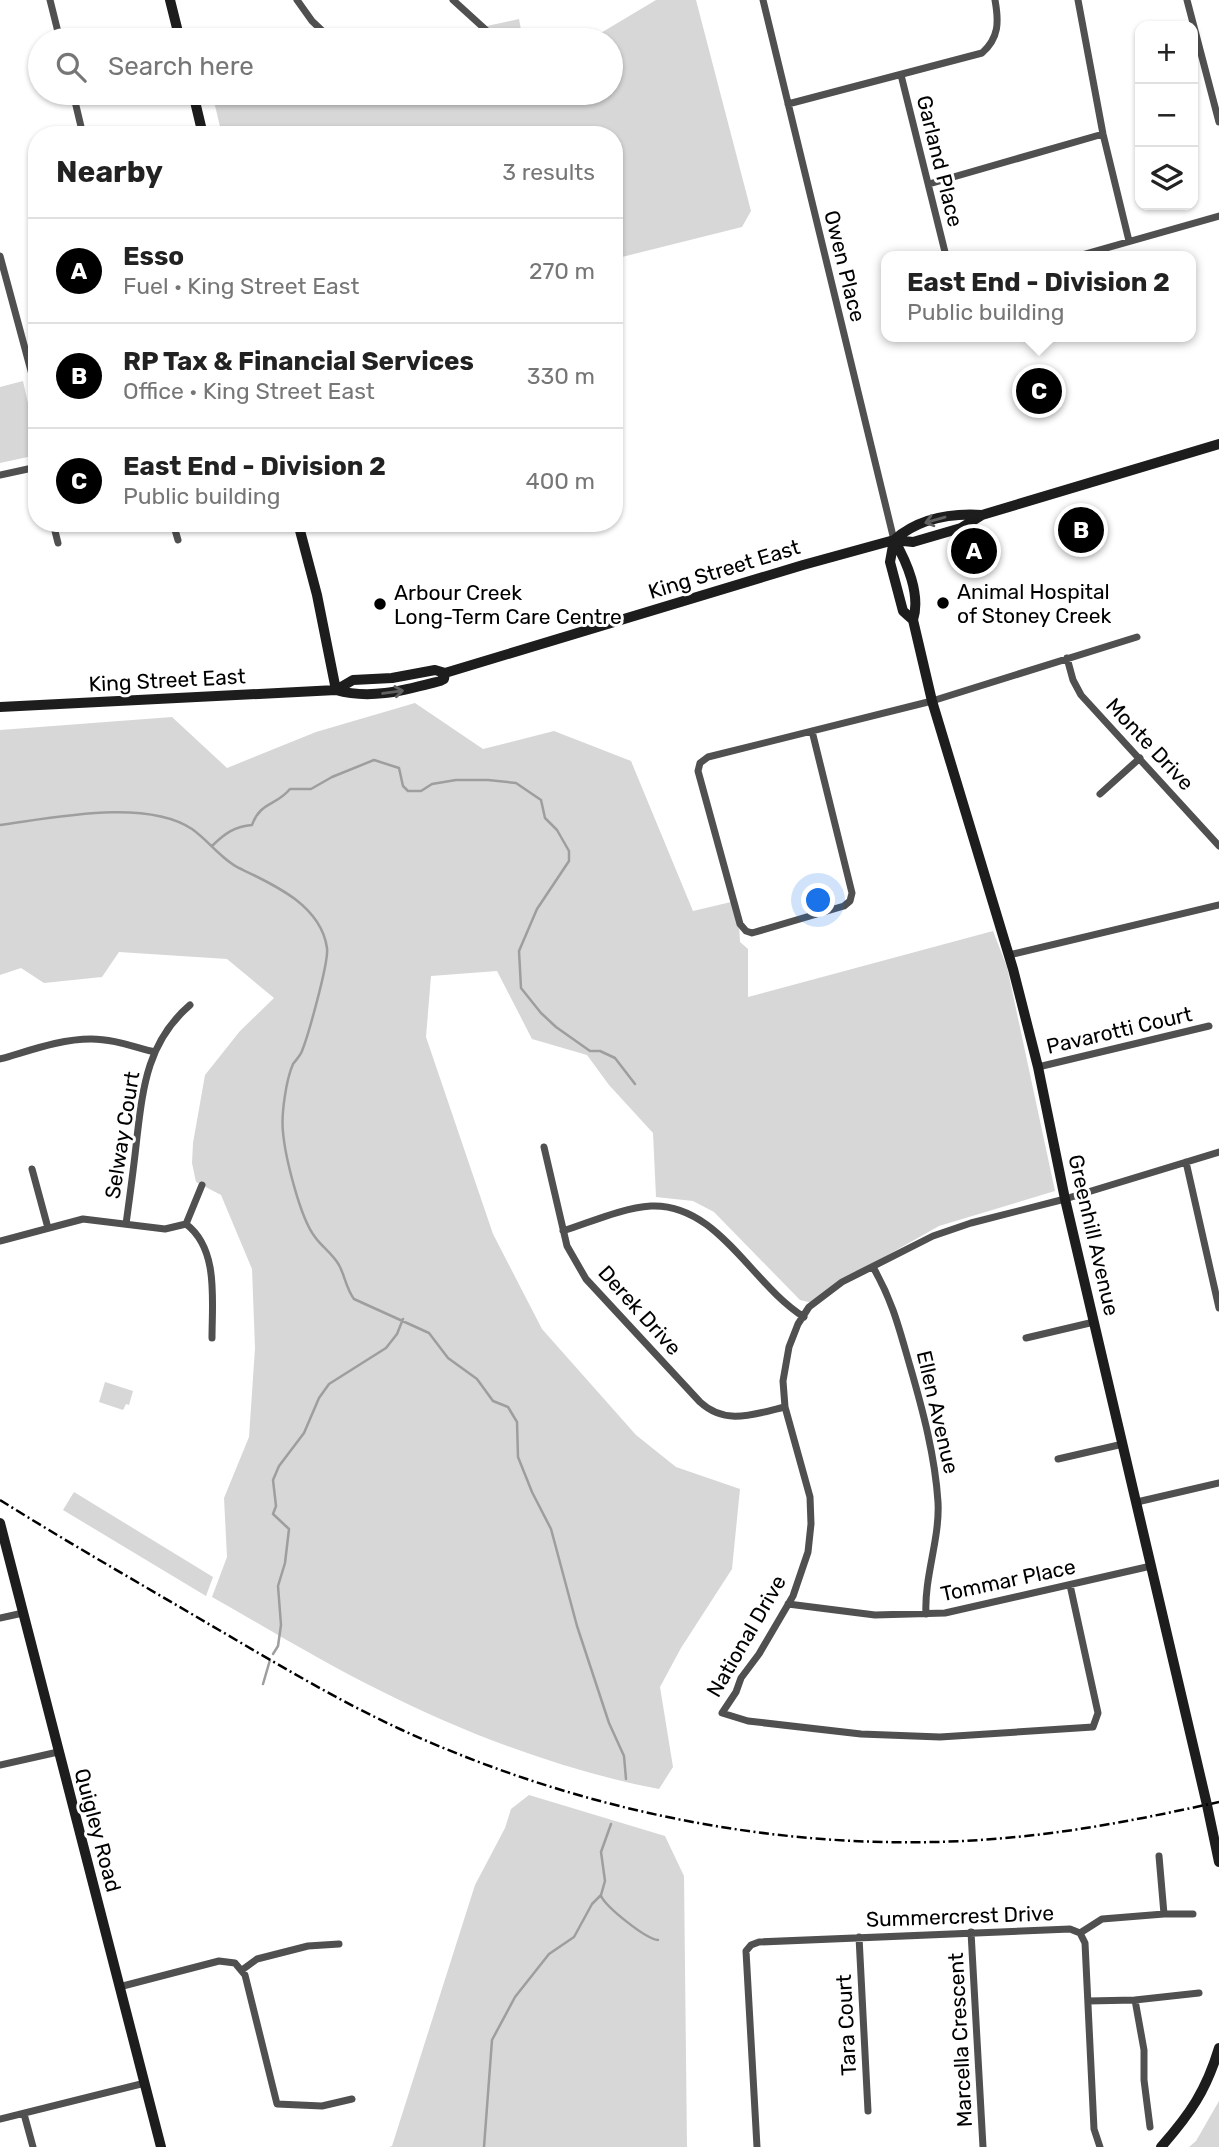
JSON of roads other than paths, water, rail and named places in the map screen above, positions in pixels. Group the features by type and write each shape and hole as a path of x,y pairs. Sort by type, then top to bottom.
{"street":[{"path":"50,0 57,28"},
{"path":"170,0 177,28"},
{"path":"297,0 319,28"},
{"path":"453,0 484,28"},
{"name":"Owen Place","path":"762,0 894,540"},
{"path":"788,104 982,53 991,46 997,34 995,0"},
{"path":"1078,0 1103,134 1129,242"},
{"path":"1188,0 1219,122"},
{"name":"Garland Place","path":"901,75 945,251"},
{"path":"76,105 81,126"},
{"path":"196,105 201,126"},
{"path":"929,184 1103,134"},
{"path":"1097,251 1219,216"},
{"path":"0,256 28,356"},
{"name":"King Street East","path":"0,707 336,691 355,696 398,692 440,681 444,679 445,673 894,540 909,527 921,523 957,513 982,515 1219,444"},
{"path":"0,475 28,469"},
{"path":"55,532 58,544"},
{"path":"176,532 178,540"},
{"path":"301,532 336,691"},
{"name":"Greenhill Avenue","path":"894,540 890,562 903,611 913,621 932,701 1009,955 1038,1067 1065,1199 1219,1862"},
{"path":"812,731 852,893 850,901 844,906 752,933 740,924 698,771 700,763 708,757 812,731 932,701 1137,637"},
{"name":"Monte Drive","path":"1067,658 1073,680 1081,695 1219,846"},
{"path":"1100,794 1140,758"},
{"path":"1009,955 1219,905"},
{"name":"Selway Court","path":"127,1224 141,1096 155,1052 175,1018 190,1005"},
{"name":"Pavarotti Court","path":"1038,1067 1209,1026"},
{"name":"Selway Court","path":"0,1059 53,1044 89,1039 112,1041 155,1052"},
{"name":"Derek Drive","path":"544,1147 567,1246 586,1279 707,1409 726,1417 741,1418 785,1407"},
{"name":"National Drive","path":"1070,1586 1098,1713 1093,1727 940,1737 861,1734 748,1721 722,1713 788,1604 805,1562 811,1524 810,1497 785,1407 784,1364 795,1330 809,1307 842,1282 933,1236 1219,1152"},
{"path":"1186,1162 1217,1287 1219,1308"},
{"path":"32,1169 48,1228"},
{"path":"186,1224 202,1185"},
{"path":"563,1231 649,1206 674,1208 690,1213 711,1227 772,1293 804,1317"},
{"path":"0,1241 83,1219 165,1229 186,1224"},
{"path":"186,1224 198,1233 212,1275 212,1338"},
{"name":"Ellen Avenue","path":"873,1267 887,1290 902,1329 935,1465 938,1504 926,1614"},
{"path":"1026,1338 1094,1322"},
{"path":"1058,1459 1123,1444"},
{"path":"1137,1502 1219,1483"},
{"name":"Quigley Road","path":"0,1523 161,2147"},
{"name":"Tommar Place","path":"788,1604 875,1615 956,1612 1151,1566"},
{"path":"0,1618 23,1613"},
{"path":"0,1765 58,1752"},
{"path":"1159,1856 1164,1914"},
{"path":"1080,1933 1102,1919 1193,1914"},
{"name":"Summercrest Drive","path":"757,2147 746,1951 751,1945 759,1942 1070,1929 1080,1933 1086,1946 1094,2129 1100,2147"},
{"name":"Marcella Crescent","path":"971,1932 983,2147"},
{"name":"Tara Court","path":"859,1937 868,2111"},
{"path":"242,1970 257,1959 282,1952 308,1946 340,1944"},
{"path":"119,1987 219,1961 232,1962 242,1970 277,2104 322,2106 352,2099"},
{"path":"1088,2001 1135,2000 1199,1993"},
{"path":"1135,2000 1144,2050 1144,2080 1150,2127"},
{"path":"1161,2147 1190,2113 1211,2075 1219,2048"},
{"path":"0,2119 145,2082"},
{"path":"24,2113 33,2147"}],"waterway":[{"path":"212,846 230,831 252,825 259,812 290,789 311,789 332,777 374,760 399,768 403,786 408,791 421,791 432,784 456,780 516,783 541,800 545,818 557,830 569,851 569,861 537,909 519,951 521,988 556,1027 590,1051 600,1051 615,1058 635,1084"},
{"path":"0,825 71,815 125,812 150,814 173,820 192,829 234,865 282,890 316,920 327,948 325,968 305,1043 290,1071 283,1116 287,1156 304,1216 318,1241 339,1265 354,1299 429,1333 448,1358 477,1379 493,1401 508,1407 517,1422 518,1457 551,1529 577,1626 609,1723 624,1756 626,1779"},
{"path":"273,1654 278,1646 281,1625 278,1586 285,1563 289,1529 273,1514 276,1506 273,1480 279,1466 304,1433 319,1398 329,1384 386,1348 397,1334 403,1319"},
{"path":"263,1684 270,1660"},
{"path":"484,2147 492,2040 515,1997 549,1954 574,1937 592,1904 601,1895 605,1881 601,1852 611,1824"},
{"path":"601,1896 627,1922 658,1940"}],"railway":[{"path":"0,1500 264,1656 379,1719 476,1761 551,1787 629,1808 707,1825 787,1836 867,1842 947,1842 1075,1830 1219,1802"}],"place":[{"name":"East End - Division 2","path":"1039,391"},
{"name":"RP Tax & Financial Services","path":"1081,530"},
{"name":"Esso","path":"974,551"},
{"name":"Animal Hospital of Stoney Creek","path":"943,603"},
{"name":"Arbour Creek Long-Term Care Centre","path":"380,604"}]}
